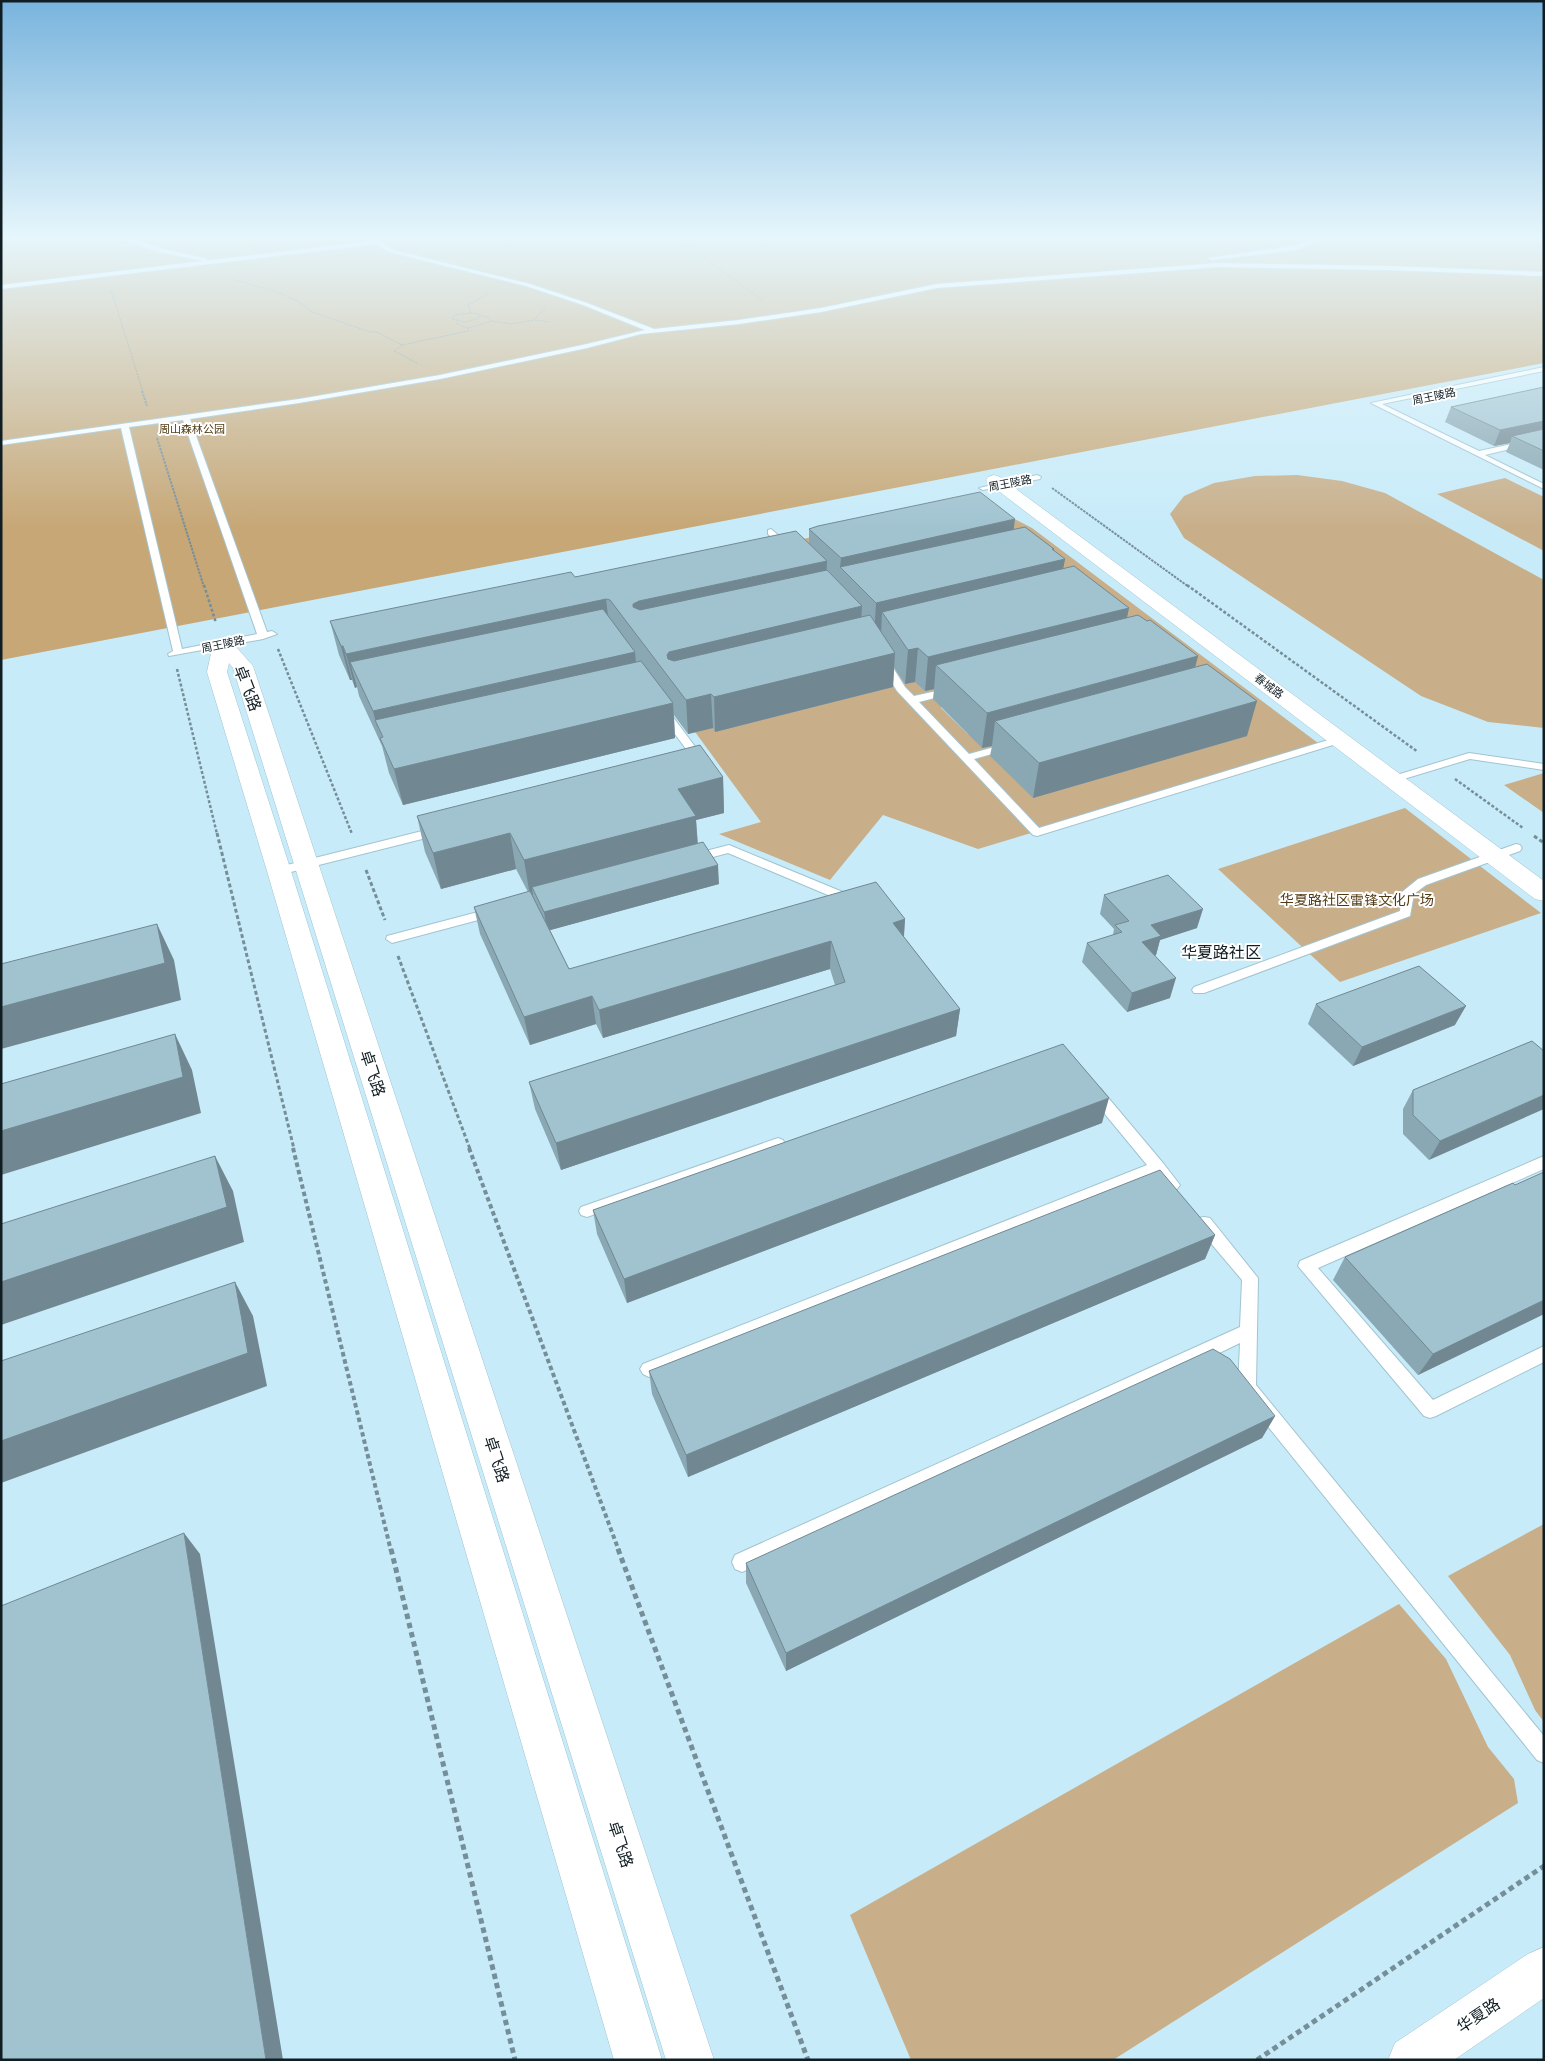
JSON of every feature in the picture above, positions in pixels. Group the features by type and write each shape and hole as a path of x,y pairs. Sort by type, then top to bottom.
{"street":[{"name":"春城路","path":"1006,480 1342,740 1544,893"},
{"name":"春城路","path":"1006,480 1523,853"},
{"name":"卓飞路","path":"222,641 217,672 293,868 690,2060"},
{"name":"卓飞路","path":"293,868 638,2060"},
{"name":"华夏路","path":"1412,2060 1544,1970"}],"lane":[{"path":"1,443 186,418 442,376 631,335"},
{"name":"周王陵路","path":"1379,405 1544,369"},
{"name":"周王陵路","path":"1379,405 1544,374"},
{"path":"1379,405 1544,486"},
{"path":"186,418 267,632"},
{"path":"125,427 175,650"},
{"path":"1478,454 1544,439"},
{"path":"772,532 798,557"},
{"name":"周王陵路","path":"175,650 267,632"},
{"path":"875,647 901,689 1037,832 1342,740"},
{"path":"912,700 959,688"},
{"path":"658,704 702,764 692,766"},
{"path":"966,758 1022,742"},
{"path":"1394,779 1469,756 1544,767"},
{"path":"293,868 445,830"},
{"path":"681,862 729,849 846,898 827,903"},
{"path":"1199,990 1406,913 1408,892 1422,882 1493,855 1523,853"},
{"path":"392,940 507,908"},
{"path":"1083,1077 1182,1197"},
{"path":"587,1211 794,1139"},
{"path":"1544,1162 1306,1266 1430,1410 1544,1354"},
{"path":"649,1369 1158,1167"},
{"path":"1194,1212 1250,1278 1248,1331 1235,1379"},
{"path":"742,1562 1248,1331"},
{"path":"1195,1356 1235,1379 1544,1753"}],"path":[{"path":"126,335 222,641"},
{"path":"383,335 402,345"},
{"path":"442,376 394,351 402,345 455,335"},
{"path":"1006,480 1437,766 1524,829"},
{"path":"267,632 359,852 808,2060"},
{"path":"175,650 515,2060"},
{"path":"1532,835 1544,843"},
{"path":"1257,2060 1544,1866"}],"green space":[{"name":"周山森林公园","path":"1,335 1544,335 1544,363 1,660"},
{"path":"1297,475 1342,481 1385,493 1544,580 1544,728 1488,722 1421,696 1184,538 1170,514 1184,496 1214,483 1255,476"},
{"path":"1505,478 1544,497 1544,551 1437,494"},
{"path":"966,506 995,509 1032,528 1322,746 978,849 883,815 830,880 719,834 761,822 586,583","holes":["1173,679 968,734 941,707"]},
{"path":"1544,773 1544,813 1504,785"},
{"name":"华夏路社区雷锋文化广场","path":"1405,808 1541,913 1340,982 1218,869"},
{"path":"1544,1524 1544,1722 1535,1710 1510,1655 1448,1576"},
{"path":"1399,1604 1446,1659 1488,1747 1514,1779 1518,1803 1113,2060 911,2060 850,1915"}],"building":[{"path":"1544,387 1544,421 1500,430 1451,407"},
{"path":"1544,429 1544,451 1512,436"},
{"path":"980,492 1015,519 841,558 809,529 818,526"},
{"path":"1025,527 1065,559 876,603 840,567"},
{"path":"796,531 827,561 639,601 633,604 633,607 640,610 827,570 862,606 669,652 667,655 668,659 674,661 870,615 895,653 714,697 711,694 686,700 610,600 606,599 346,654 330,621 571,572 575,577"},
{"path":"1074,566 1129,608 928,657 918,648 908,650 882,612"},
{"path":"603,609 635,652 373,711 350,662"},
{"path":"1138,615 1147,621 1150,620 1198,656 987,713 936,665"},
{"path":"641,661 673,703 394,769 380,738 383,737 375,720"},
{"path":"1207,664 1257,701 1039,763 995,721"},
{"path":"700,745 723,777 678,789 696,816 524,860 510,833 433,853 417,816"},
{"path":"703,842 718,865 544,912 532,887"},
{"path":"1168,875 1203,909 1151,925 1161,936 1142,942 1176,978 1132,993 1087,943 1122,932 1115,925 1129,921 1104,895"},
{"path":"876,882 905,919 893,923 960,1009 556,1143 529,1082 845,982 831,941 599,1010 592,996 524,1017 474,907 530,891 569,969"},
{"path":"157,924 165,963 1,1007 1,964"},
{"path":"1419,966 1466,1006 1362,1047 1316,1004"},
{"path":"175,1034 183,1077 1,1131 1,1084"},
{"path":"1532,1041 1544,1051 1544,1095 1440,1141 1413,1115 1413,1090"},
{"path":"1063,1044 1109,1098 624,1279 593,1210"},
{"path":"215,1156 227,1207 1,1282 1,1224"},
{"path":"1160,1170 1215,1235 686,1455 649,1371"},
{"path":"1544,1172 1544,1300 1433,1354 1345,1257 1513,1183 1515,1185"},
{"path":"235,1282 248,1353 1,1441 1,1361"},
{"path":"1213,1349 1230,1359 1275,1416 786,1653 746,1563"},
{"path":"184,1533 266,2060 1,2060 1,1606"}],"district":[{"name":"华夏路社区","path":"1221,952"}]}
